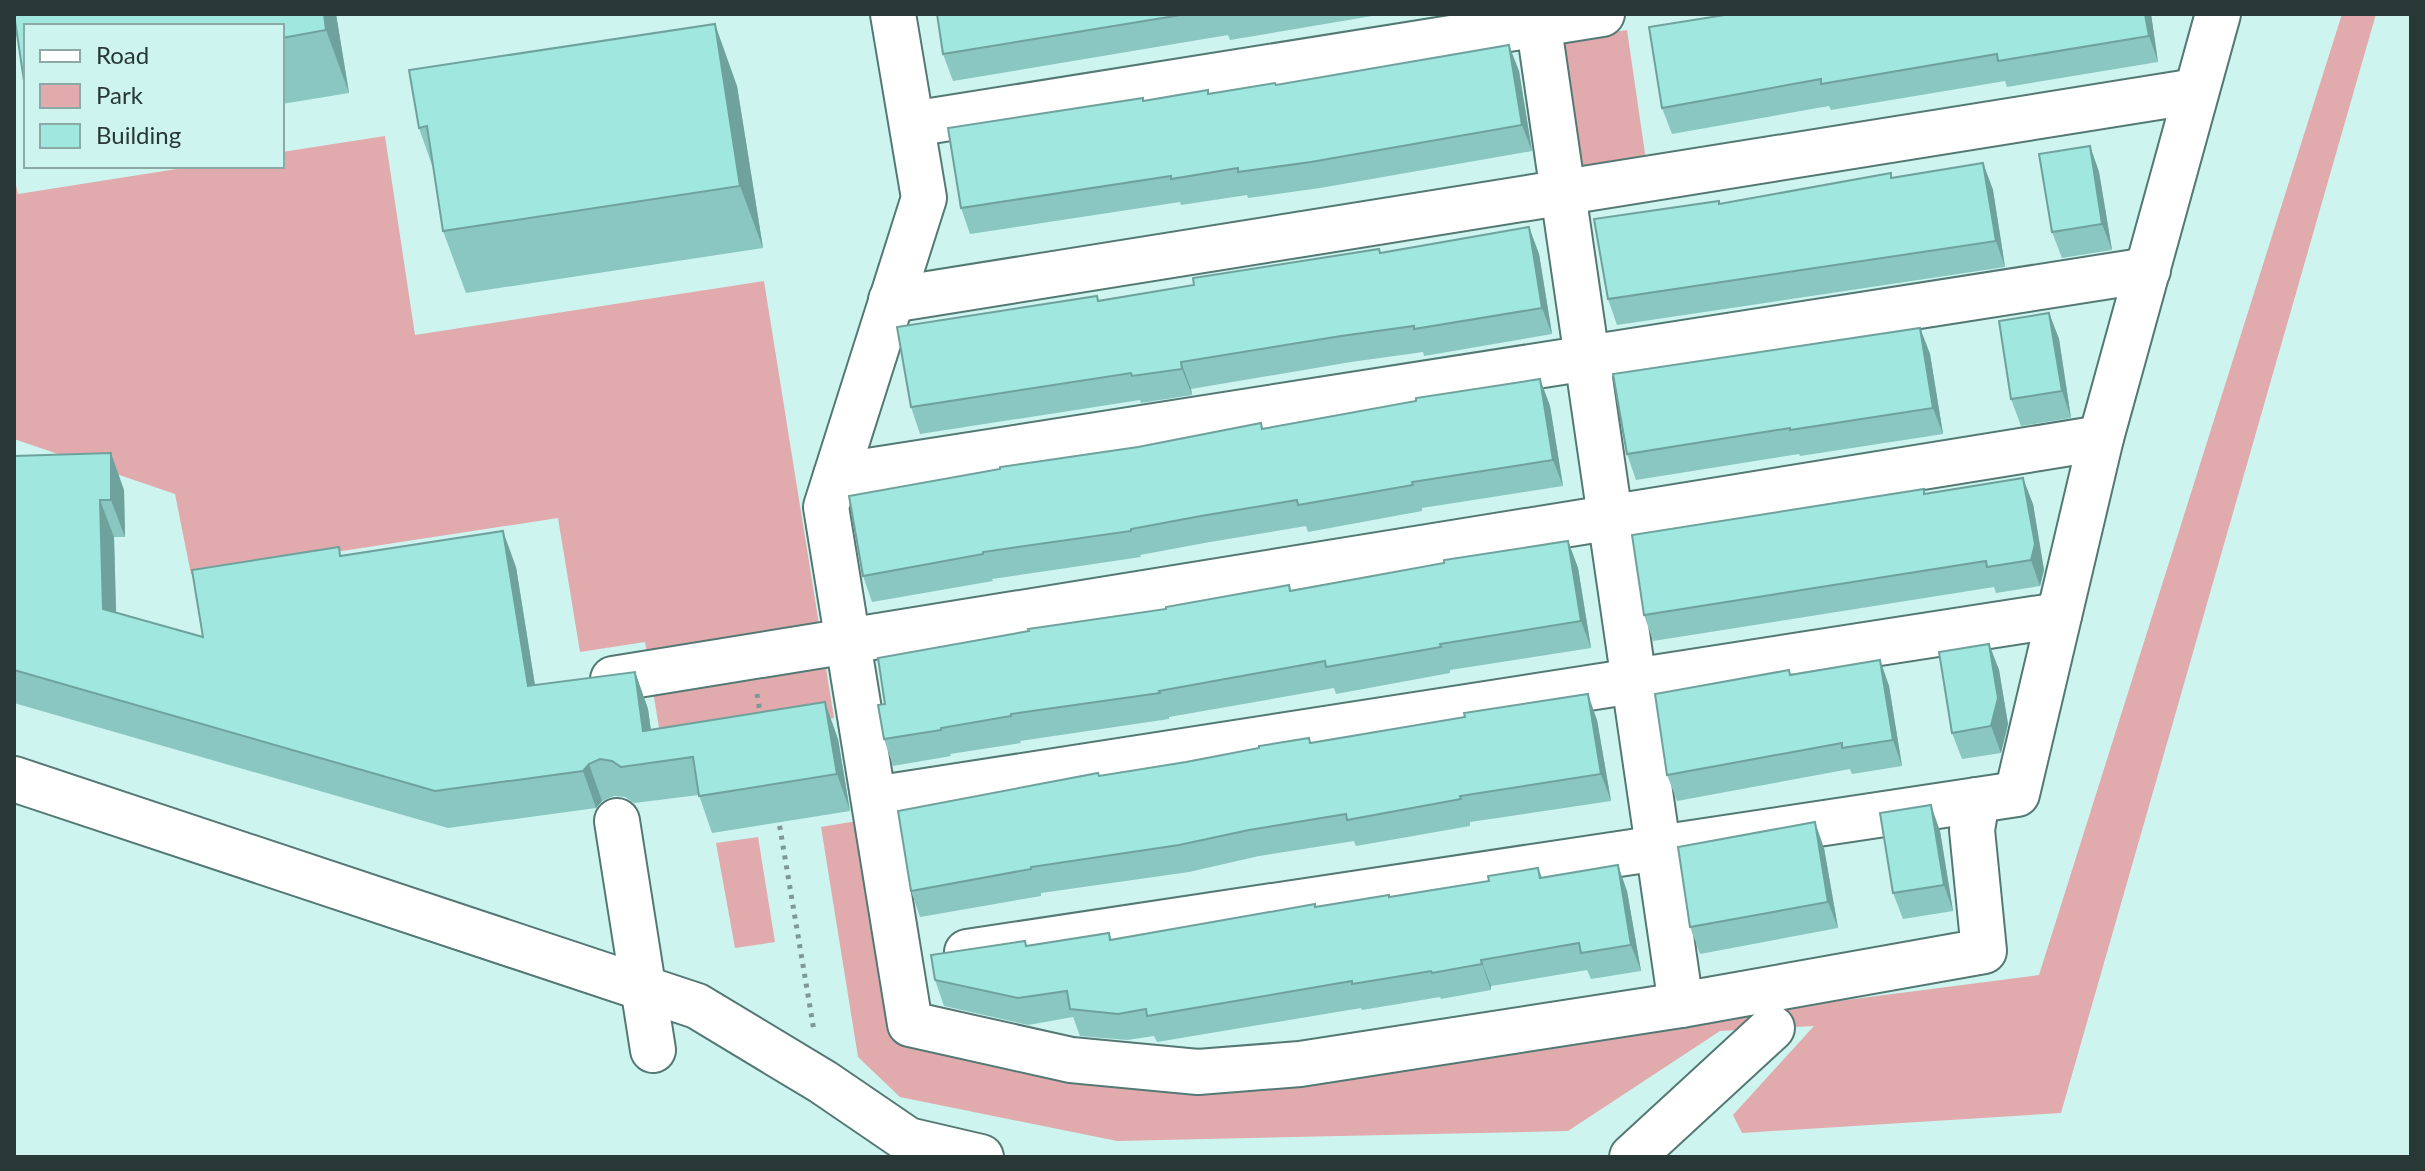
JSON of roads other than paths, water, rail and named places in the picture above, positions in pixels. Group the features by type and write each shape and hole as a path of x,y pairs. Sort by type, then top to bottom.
{"street":[{"path":"893,14 924,198 826,507 910,1024 1071,1060 1198,1072 1300,1064 1681,1005 1984,951 1972,830 1977,800"},
{"path":"912,124 1538,19 1602,14"},
{"path":"901,962 2017,794 2101,438 2218,14"},
{"path":"1538,19 1681,1005"},
{"path":"891,300 2196,91"},
{"path":"836,476 2148,270"},
{"path":"613,679 2101,438"},
{"path":"874,799 2059,615"},
{"path":"14,779 697,1006 823,1082 908,1140 981,1157"},
{"path":"617,821 653,1050"},
{"path":"1632,1157 1772,1028"}]}
